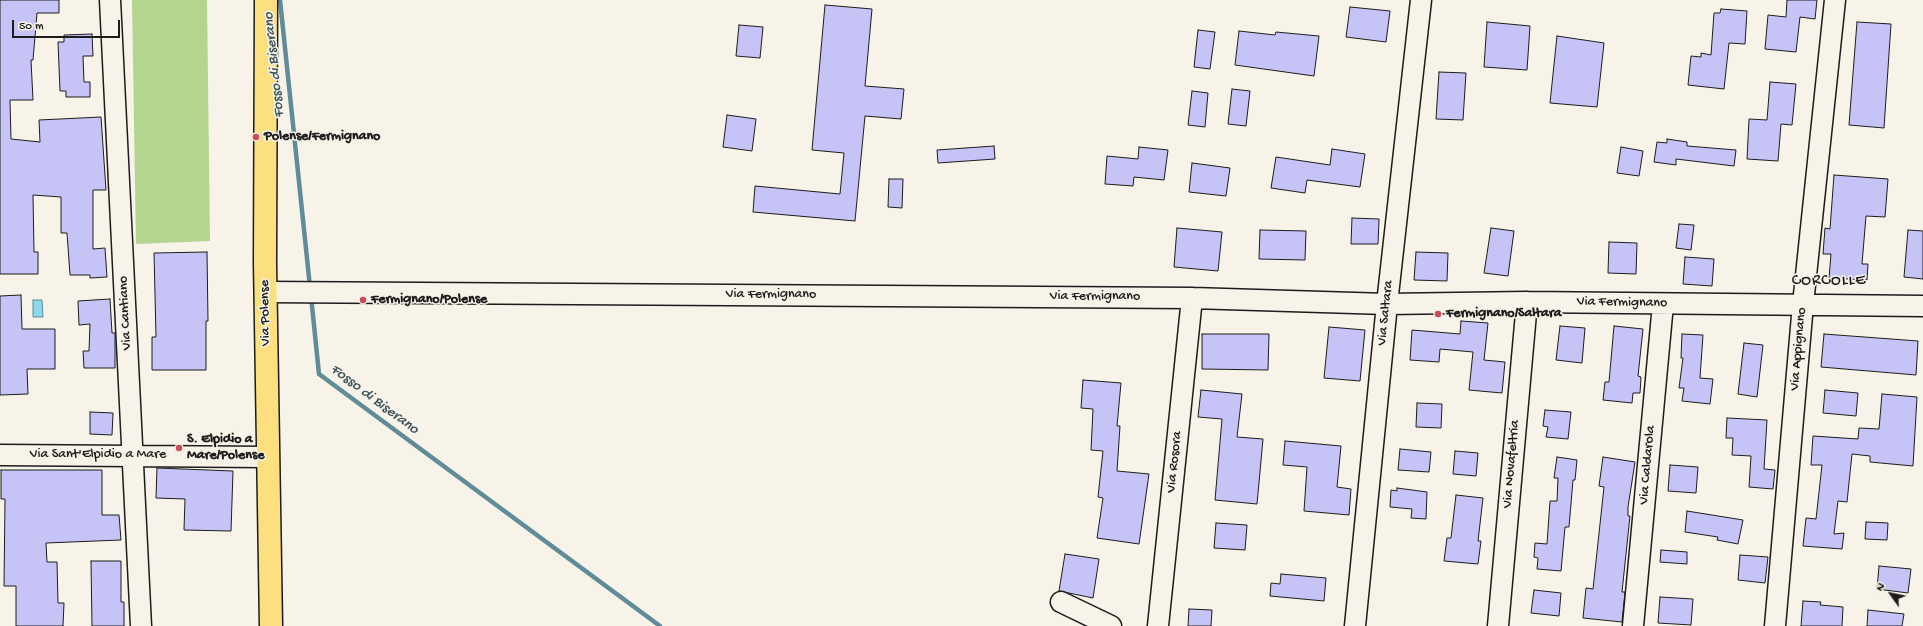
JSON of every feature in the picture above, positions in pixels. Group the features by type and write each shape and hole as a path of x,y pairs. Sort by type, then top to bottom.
{"main road":[{"name":"Via Polense","path":"266,0 267,457 271,626"}],"street":[{"name":"Via Cantiano","path":"110,0 141,626"},
{"name":"Via Saltara","path":"1355,626 1387,304 1421,0"},
{"name":"Via Appignano","path":"1775,626 1803,304 1835,0"},
{"name":"Via Fermignano","path":"266,292 1192,298 1387,304 1527,302 1923,306"},
{"name":"Via Rosora","path":"1158,626 1192,298"},
{"name":"Via Novafeltria","path":"1498,626 1527,302"},
{"name":"Via Caldarola","path":"1633,626 1663,304"},
{"name":"Via Sant'Elpidio a Mare","path":"0,455 267,457"},
{"path":"1060,602 1111,626"}],"green space":[{"path":"132,0 207,0 210,241 136,244"}],"water":[{"path":"33,300 42,300 43,317 33,317"}],"building":[{"path":"0,0 59,0 59,13 37,13 33,60 31,60 33,100 10,100 11,139 40,142 39,120 101,117 106,190 93,190 93,249 105,248 107,277 90,278 90,275 70,275 67,233 61,233 61,197 33,195 34,252 38,252 38,274 0,274"},
{"path":"1787,0 1817,0 1815,19 1800,17 1796,52 1765,49 1768,15 1786,17"},
{"path":"825,5 872,9 865,86 904,89 901,119 865,116 855,221 753,212 755,186 840,194 844,153 812,150"},
{"path":"1350,7 1390,11 1386,42 1346,37"},
{"path":"1721,9 1747,11 1745,44 1729,43 1724,89 1688,85 1691,56 1701,57 1701,53 1711,55 1714,13 1720,13"},
{"path":"1487,22 1530,26 1527,70 1484,67"},
{"path":"1857,22 1891,24 1884,128 1849,125"},
{"path":"739,25 763,27 760,58 736,56"},
{"path":"1198,30 1215,32 1210,69 1194,67"},
{"path":"1239,31 1275,35 1276,32 1319,36 1314,76 1235,65"},
{"path":"92,34 93,56 83,56 84,82 90,82 90,97 66,97 66,91 60,91 58,42 64,42 64,35"},
{"path":"1557,36 1604,43 1597,107 1550,103"},
{"path":"1439,72 1466,73 1463,120 1436,119"},
{"path":"1770,82 1796,84 1792,125 1781,124 1778,161 1747,159 1749,119 1767,120"},
{"path":"1232,89 1250,91 1246,126 1228,124"},
{"path":"1192,91 1208,93 1205,127 1188,125"},
{"path":"727,115 756,119 752,151 723,147"},
{"path":"1667,139 1687,142 1687,146 1736,150 1734,166 1676,159 1676,165 1654,162 1657,142 1667,143"},
{"path":"994,146 995,159 938,163 937,150"},
{"path":"1139,147 1168,150 1164,180 1134,177 1133,186 1105,184 1107,156 1138,159"},
{"path":"1621,147 1643,151 1639,176 1617,173"},
{"path":"1332,149 1365,154 1360,187 1307,180 1305,193 1271,188 1276,157 1330,165"},
{"path":"1192,163 1230,168 1226,196 1189,192"},
{"path":"1834,175 1888,179 1885,217 1866,216 1862,264 1868,264 1867,280 1829,278 1831,254 1823,254 1825,228 1830,229"},
{"path":"889,179 903,179 902,208 888,207"},
{"path":"1352,218 1379,219 1378,244 1351,244"},
{"path":"1679,224 1694,225 1691,250 1676,248"},
{"path":"1177,228 1222,232 1218,271 1174,267"},
{"path":"1491,228 1514,231 1508,276 1484,273"},
{"path":"1260,230 1306,231 1305,260 1259,259"},
{"path":"1908,230 1923,231 1923,279 1904,277"},
{"path":"1609,242 1637,243 1636,274 1608,273"},
{"path":"207,252 208,321 206,321 206,370 152,370 152,337 156,337 154,253"},
{"path":"1416,252 1448,253 1447,281 1414,280"},
{"path":"1685,257 1714,259 1712,286 1683,284"},
{"path":"21,295 22,329 55,329 55,369 27,369 28,394 0,395 0,296"},
{"path":"110,299 112,333 115,333 115,368 84,368 83,351 89,351 90,324 79,325 78,301"},
{"path":"1461,321 1488,323 1484,360 1505,362 1502,393 1469,390 1473,352 1440,349 1439,362 1410,360 1412,330 1460,334"},
{"path":"1560,326 1585,328 1582,363 1556,360"},
{"path":"1614,326 1643,329 1638,376 1641,377 1640,393 1633,393 1632,403 1603,400 1605,382 1609,382"},
{"path":"1329,327 1365,330 1360,381 1324,378"},
{"path":"1202,334 1269,334 1268,370 1202,369"},
{"path":"1682,334 1703,335 1700,378 1713,379 1710,404 1682,401 1684,388 1679,388 1683,358 1681,358"},
{"path":"1824,334 1918,341 1916,375 1821,367"},
{"path":"1744,343 1763,345 1757,397 1738,394"},
{"path":"1083,380 1121,383 1117,426 1120,426 1117,471 1149,474 1139,544 1097,538 1103,498 1098,497 1103,451 1091,450 1093,409 1081,408"},
{"path":"1201,390 1242,394 1237,437 1263,439 1257,504 1215,500 1222,419 1198,417"},
{"path":"1825,390 1858,393 1856,416 1823,413"},
{"path":"1882,394 1917,397 1913,466 1870,462 1870,456 1852,454 1847,502 1838,501 1834,534 1844,533 1842,549 1803,546 1806,518 1816,519 1822,465 1811,465 1813,436 1858,439 1859,428 1879,429"},
{"path":"1417,403 1442,404 1441,428 1416,427"},
{"path":"1545,410 1571,412 1568,439 1546,437 1548,427 1543,426"},
{"path":"90,412 113,413 112,435 90,434"},
{"path":"1727,418 1767,420 1764,469 1775,470 1773,489 1749,487 1751,456 1732,455 1733,438 1726,438"},
{"path":"1285,441 1341,446 1337,487 1351,489 1349,515 1304,511 1307,467 1283,465"},
{"path":"1400,449 1431,452 1429,472 1398,470"},
{"path":"1455,451 1478,453 1476,476 1453,474"},
{"path":"1557,457 1577,460 1575,480 1573,480 1569,527 1565,527 1561,571 1537,569 1538,558 1534,557 1535,543 1547,544 1550,501 1557,501 1558,478 1554,478"},
{"path":"1603,457 1635,462 1628,507 1628,516 1630,516 1622,592 1625,592 1622,622 1583,618 1586,588 1593,589 1604,487 1599,486"},
{"path":"1670,465 1698,467 1696,493 1668,491"},
{"path":"157,468 233,471 231,531 184,530 185,499 156,498"},
{"path":"1,470 102,470 102,515 119,515 121,540 46,543 47,562 57,562 58,603 64,603 63,626 16,626 16,586 4,586 5,499 1,499"},
{"path":"1397,488 1427,492 1426,519 1411,518 1412,509 1390,507 1391,490 1397,491"},
{"path":"1456,495 1483,498 1478,541 1481,541 1478,564 1444,561 1447,538 1451,538"},
{"path":"1687,511 1743,520 1738,544 1717,540 1718,537 1685,532"},
{"path":"1866,522 1888,523 1887,540 1865,539"},
{"path":"1216,523 1247,525 1245,550 1214,548"},
{"path":"1661,550 1687,552 1687,564 1660,562"},
{"path":"1065,554 1099,559 1093,598 1059,591"},
{"path":"1740,555 1768,557 1765,583 1738,580"},
{"path":"91,561 121,561 121,602 124,602 124,626 92,626"},
{"path":"1879,566 1911,569 1908,593 1877,589"},
{"path":"1281,574 1326,578 1324,601 1270,596 1271,583 1280,584"},
{"path":"1534,590 1561,593 1559,616 1531,613"},
{"path":"1660,597 1693,599 1691,625 1658,623"},
{"path":"1803,601 1821,602 1820,605 1843,607 1842,626 1801,626"},
{"path":"1189,609 1212,610 1211,626 1188,626"},
{"path":"1868,610 1904,614 1902,626 1867,626"}],"waterway":[{"name":"Fosso di Biserano","path":"280,0 310,287"},
{"name":"Fosso di Biserano","path":"311,296 319,374 660,626"}],"place":[{"name":"Polense/Fermignano","path":"256,137"},
{"name":"Fermignano/Polense","path":"363,300"},
{"name":"Fermignano/Saltara","path":"1438,314"},
{"name":"S. Elpidio a Mare/Polense","path":"179,448"}],"district":[{"name":"CORCOLLE","path":"1829,282"}]}
